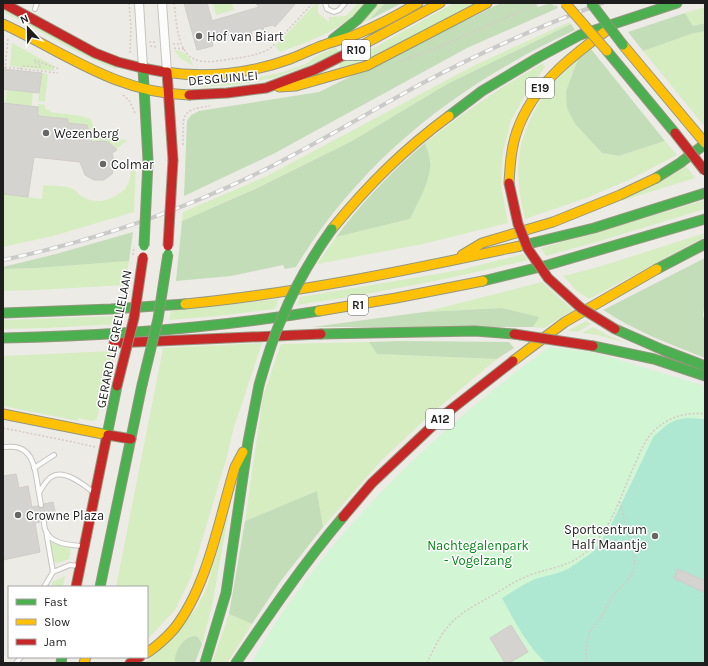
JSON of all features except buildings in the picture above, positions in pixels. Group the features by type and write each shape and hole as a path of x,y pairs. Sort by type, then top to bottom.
{"main road":[{"name":"DESGUINLEI","path":"3,3 95,53 124,64 167,72 194,75 231,74 285,61 358,33 418,3"},
{"path":"325,45 356,20 372,3"},
{"name":"DESGUINLEI","path":"3,24 100,74 145,90 169,94 224,93 267,88 322,66 360,48 440,3"},
{"path":"267,88 296,86 366,66 487,3"},
{"path":"565,3 607,51 705,171"},
{"path":"450,262 482,243 553,222 620,195 652,180 705,144 623,45 591,3"},
{"path":"205,663 226,593 248,442 259,385 276,332 288,302 310,261 332,229 353,203 395,159 454,111 510,74 580,35 677,3"},
{"name":"E19","path":"618,22 565,62 534,96 522,117 514,140 509,183 518,224 528,249 548,278 581,308 615,329 705,366"},
{"name":"GERARD LE GRELLELAAN","path":"76,586 118,386 134,318 143,257 147,206 148,161 144,68"},
{"path":"100,586 142,385 158,319 168,254 173,160 167,72"},
{"name":"R1","path":"3,313 147,307 241,297 361,280 450,262 563,236 620,220 705,193"},
{"name":"R1","path":"3,338 59,337 171,330 344,307 524,271 615,247 705,219"},
{"name":"A12","path":"236,663 325,538 372,483 444,415 517,357 565,322 659,268 705,244"},
{"path":"104,344 357,333 475,332 514,334 593,346 654,359 705,376"},
{"path":"3,414 131,439"},
{"path":"148,652 164,639 194,597 204,570 235,467 248,442"}],"street":[{"path":"139,3 144,68"},
{"path":"162,3 167,72"}],"lane":[{"path":"35,9 38,3"},
{"path":"325,3 327,9 334,12 339,10 345,3"},
{"path":"3,447 18,447 23,449 30,456 34,468 41,505"},
{"path":"34,468 54,455"},
{"path":"38,493 52,476 61,474 77,481 96,494"},
{"path":"44,521 53,572"},
{"path":"46,531 54,541 85,546"},
{"path":"45,586 53,572 70,565 81,566"}],"path":[{"path":"129,3 131,44"},
{"path":"174,3 179,33 184,49 193,59 206,62 239,58 265,52 272,47 313,3"},
{"path":"8,38 5,68 58,73"},
{"path":"20,69 24,66 40,67 41,65 34,62 35,60 59,69"},
{"path":"126,97 131,105 146,110"},
{"path":"183,147 184,117 187,112 195,108"},
{"path":"134,110 146,110"},
{"path":"171,118 184,123"},
{"path":"132,255 134,247"},
{"path":"427,663 438,640 445,630 458,616 468,609 523,578 561,567 579,558 586,552 600,538 643,446 654,430 661,424 680,415 691,413 705,414"},
{"path":"3,428 105,449"},
{"path":"586,663 587,642 593,627 612,597 632,574 635,568 634,551 619,500"}],"green space":[{"path":"213,3 232,3 234,10 216,15"},
{"path":"316,3 318,4 318,13 329,22 329,17 346,16 358,3 367,3 338,27 316,39 280,52 275,46"},
{"path":"377,3 385,3 369,20 360,24"},
{"path":"385,3 402,3 369,20"},
{"path":"454,3 478,3 377,55 341,69 339,66 340,63 365,53"},
{"path":"501,3 535,3 538,7 552,3 558,8 467,48 275,153 184,196 187,121 191,115 199,111 319,92"},
{"path":"705,7 705,23 693,26 685,13"},
{"path":"3,10 116,67 116,69 73,50 3,12"},
{"path":"685,13 693,26 705,23 705,31 691,34 643,51 628,32"},
{"path":"569,22 571,24 447,84 352,141 256,188 182,221 183,212 267,176 475,65"},
{"path":"571,24 575,30 528,53 480,82 449,103 391,150 364,177 340,205 317,235 296,267 285,269 283,265 231,276 176,281 182,221 257,188 352,141 447,84"},
{"path":"705,31 705,127 643,51 691,34"},
{"path":"12,43 54,66 54,71 10,66"},
{"path":"336,47 340,54 273,78 235,85 201,87 201,85 238,82 283,72 305,64 320,54"},
{"path":"591,49 665,141 619,156 602,153 575,124 567,108 566,91 578,59"},
{"path":"174,50 181,51 186,54 193,66 180,58"},
{"path":"578,59 566,91 575,124 602,153 619,156 665,141 677,155 631,179 589,197 525,219 521,204 518,175 521,147 525,133 530,119 546,91"},
{"path":"543,63 545,67 529,89 511,120 503,152 501,185 508,223 423,244 317,264 336,237 410,219 429,176 430,159 425,143 501,88"},
{"path":"42,73 48,74 45,102 38,101"},
{"path":"7,89 33,92 31,111 5,107"},
{"path":"38,104 45,105 45,109 50,110 50,112 81,116 91,119 97,137 128,140 116,149 111,144 105,142 92,142 68,123 68,119 38,116"},
{"path":"425,143 430,159 429,176 410,219 336,237 378,187"},
{"path":"136,161 134,212 53,236 3,247 3,194 42,199 43,185 73,189 82,196 94,201 105,200 115,196 125,189 129,182 132,167"},
{"path":"685,165 695,178 621,201"},
{"path":"705,200 705,209 600,241 546,256 541,248"},
{"path":"133,232 129,261 3,269 3,267 56,254"},
{"path":"705,233 705,237 589,299 577,291 563,276 595,268"},
{"path":"523,254 528,260 470,274 412,286 297,305 300,297 460,270"},
{"path":"705,258 705,301 703,316 705,319 705,358 640,331 603,310"},
{"path":"129,261 125,285 3,291 3,269"},
{"path":"542,282 573,310 544,328 533,327 538,318 502,308 424,312"},
{"path":"279,299 275,309 169,320 171,311"},
{"path":"502,308 539,317 533,327 312,327 424,312"},
{"path":"118,316 117,324 3,329 3,320"},
{"path":"586,321 591,324 578,332 567,331"},
{"path":"593,327 607,335 627,343 597,335 582,333"},
{"path":"369,342 378,354 497,359 431,414 382,460 323,527 317,491 245,521 263,396 281,344"},
{"path":"369,342 509,342 514,348 497,359 377,354"},
{"path":"262,343 234,427 226,460 191,577 175,610 148,639 148,586 116,586 163,348"},
{"name":"Nachtegalenpark - Vogelzang","path":"549,347 591,352 705,386 705,419 699,418 635,474 608,531 593,552 596,663 252,663 288,605 312,572 365,509 423,451 453,424"},
{"path":"112,351 97,419 91,421 79,418 78,421 3,406 3,356"},
{"name":"Sportcentrum Half Maantje","path":"687,418 705,419 705,663 546,663 527,641 502,598 535,579 568,569 593,552 608,531 654,436 668,424 676,420"},
{"path":"317,491 323,527 280,582 252,624 229,614 245,521"},
{"path":"229,511 212,606 202,644 198,637 185,640 177,650 175,663 142,663 149,660 181,628 197,607 206,590"},
{"path":"51,542 71,549 69,559 58,563 55,562 52,558"},
{"path":"65,576 63,586 54,586 52,585 52,582"},
{"path":"229,614 252,624 227,663 212,663"},
{"path":"194,636 198,637 202,644 195,663 175,663 177,650 182,643"}],"railway":[{"path":"3,260 70,244 103,234 201,199 264,170 462,63 508,41 603,3"}],"traffic: fast":[{"path":"333,39 357,20 372,3"},
{"path":"591,3 623,45"},
{"path":"449,116 482,91 539,57 580,35 677,3"},
{"path":"607,51 675,133"},
{"path":"143,68 148,161"},
{"path":"656,178 680,163 705,144"},
{"path":"144,246 148,161"},
{"path":"520,246 594,228 705,193"},
{"path":"483,281 548,265 705,219"},
{"path":"259,385 275,334 292,295 311,261 332,229"},
{"path":"657,269 705,244"},
{"path":"142,385 158,319 168,254"},
{"path":"3,313 111,309 185,304"},
{"path":"3,338 161,330 240,322 319,311"},
{"path":"615,329 705,366"},
{"path":"321,334 475,331 514,334"},
{"path":"593,346 654,359 705,376"},
{"path":"100,586 142,385"},
{"path":"205,663 226,593 248,442 259,385"},
{"path":"106,440 117,386"},
{"path":"236,663 301,570 343,517"},
{"path":"61,663 62,658"}],"traffic: slow":[{"path":"164,72 195,75 227,73 275,64 363,32 418,3"},
{"path":"344,55 440,3"},
{"path":"279,87 296,86 366,66 487,3"},
{"path":"565,3 607,51"},
{"path":"3,24 92,70 115,79 138,87 163,93 189,95"},
{"path":"509,183 513,144 517,131 532,100 554,74 606,31"},
{"path":"623,45 705,143"},
{"path":"332,229 359,198 401,155 449,116"},
{"path":"462,255 482,243 553,222 620,195 656,178"},
{"path":"185,304 270,294 354,280 520,246"},
{"path":"513,361 565,322 657,269"},
{"path":"319,311 483,281"},
{"path":"3,414 108,435"},
{"path":"148,652 174,629 186,612 196,593 211,551 235,467 243,452"},
{"path":"84,663 86,658"}],"traffic: jam":[{"path":"3,3 95,53 118,62 164,72"},
{"path":"189,95 227,93 266,88 314,70 344,55"},
{"path":"167,72 173,160"},
{"path":"675,133 705,171"},
{"path":"168,246 173,160"},
{"path":"509,183 518,224 528,249 548,278 581,308 615,329"},
{"path":"117,386 134,318 143,257"},
{"path":"114,343 321,334"},
{"path":"514,334 593,346"},
{"path":"343,517 372,483 444,415 513,361"},
{"path":"108,435 131,439"},
{"path":"76,586 106,440"},
{"path":"130,663 138,658"}],"place":[{"name":"Hof van Biart","path":"199,36"},
{"name":"Wezenberg","path":"46,133"},
{"name":"Colmar","path":"103,164"},
{"name":"Crowne Plaza","path":"18,515"},
{"name":"Sportcentrum Half Maantje","path":"655,536"}]}
